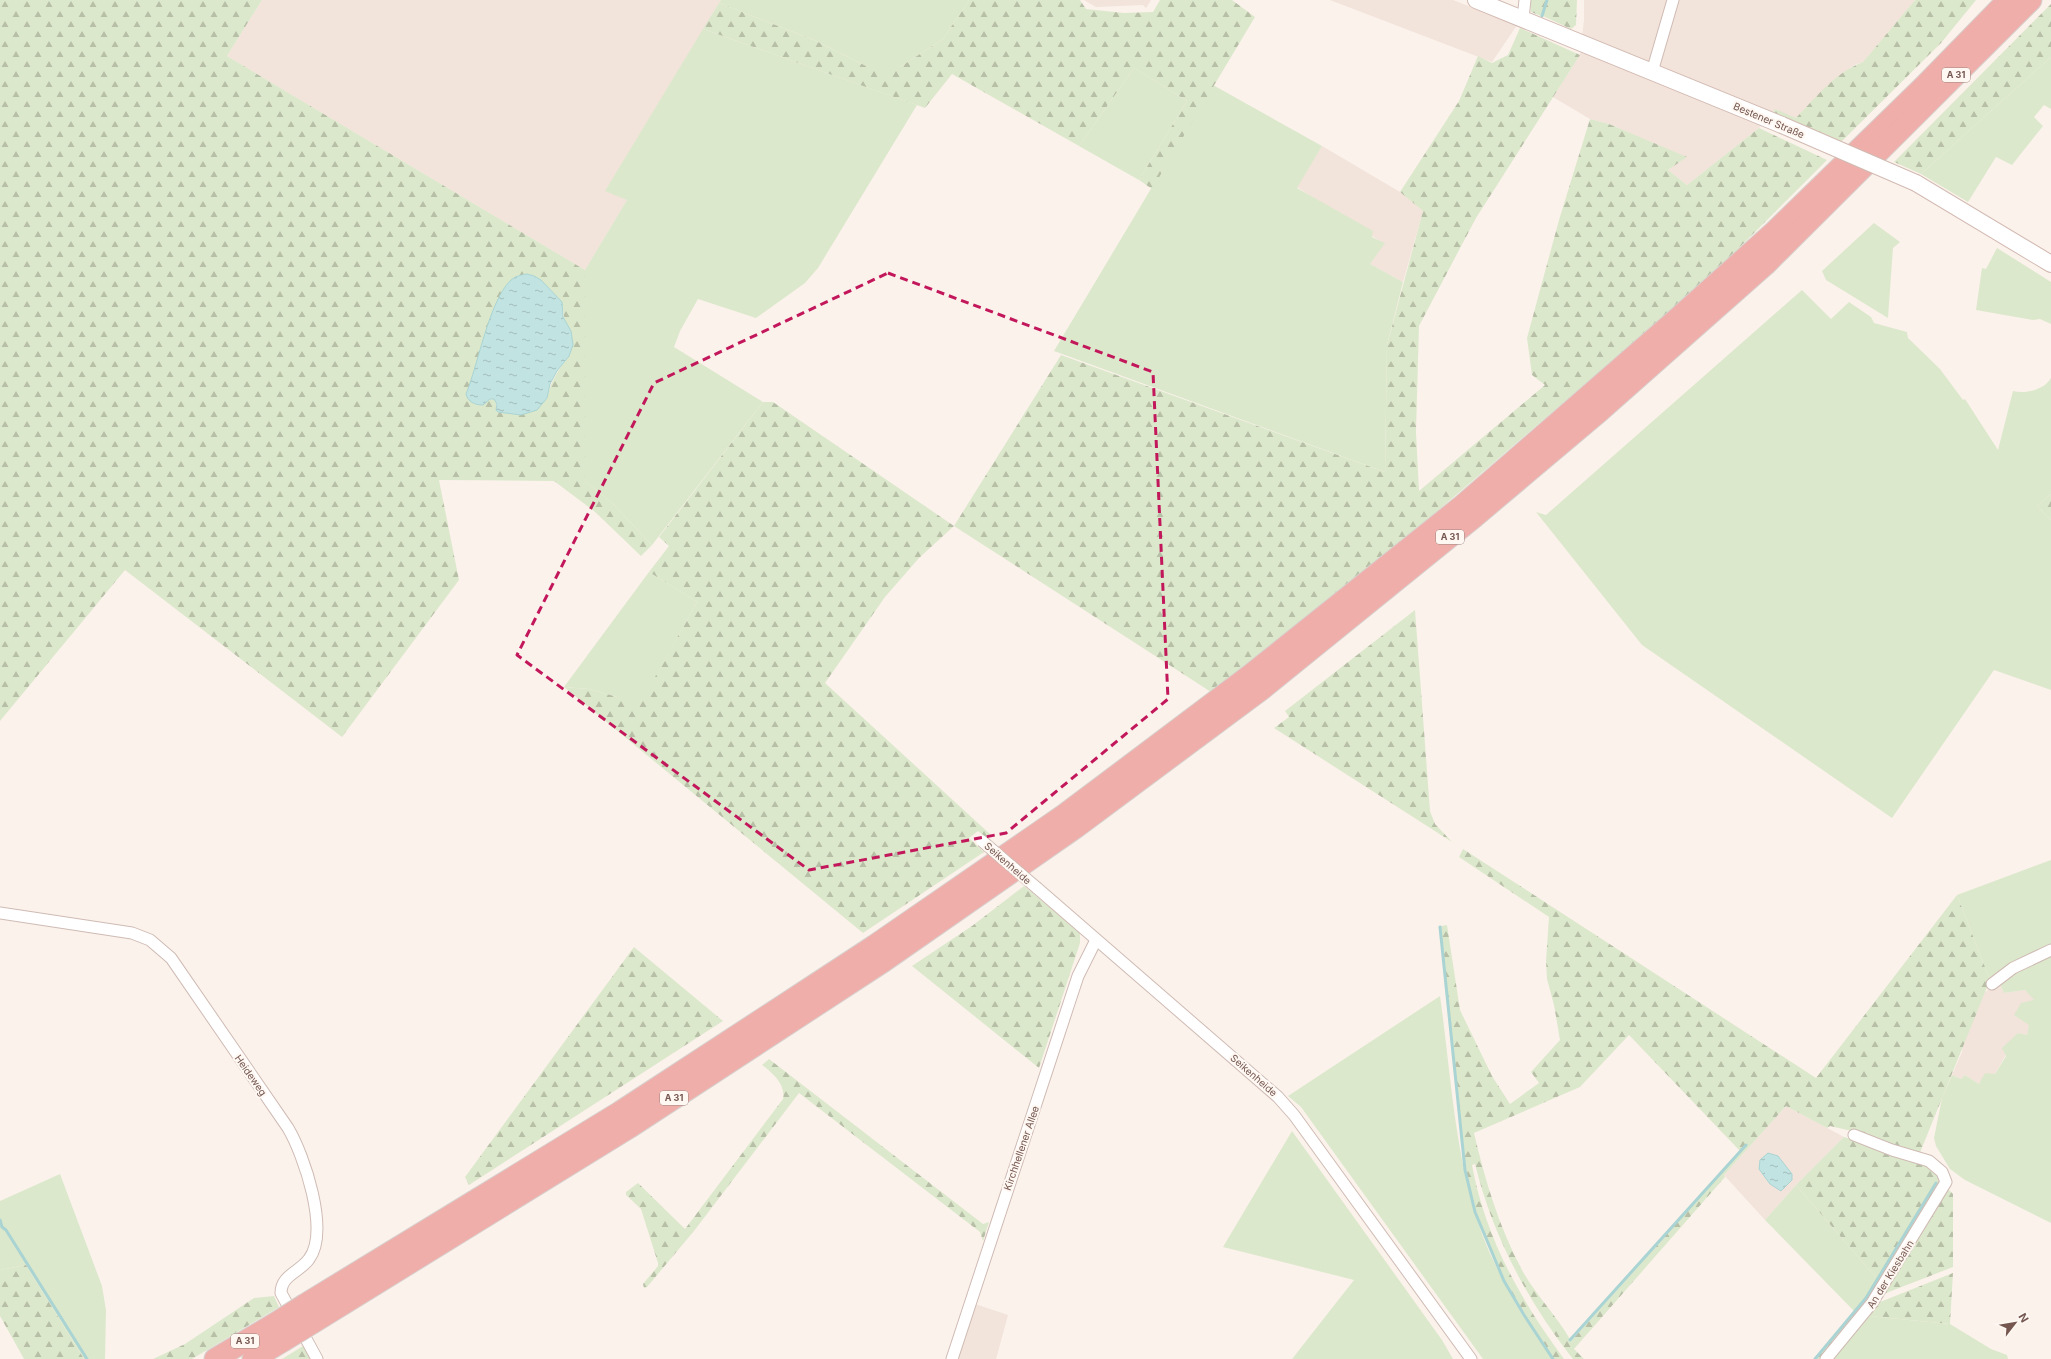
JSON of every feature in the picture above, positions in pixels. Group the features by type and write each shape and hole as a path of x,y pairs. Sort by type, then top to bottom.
{"highway":[{"path":"1924,86 1933,68 1996,0"},
{"name":"A 31","path":"309,1314 874,946 1064,814 1230,690 1463,505 1591,395 1776,231 1924,86 2008,0"},
{"name":"A 31","path":"216,1359 279,1332 630,1127 884,961 1075,828 1262,689 1473,518 1600,411 1765,264 2031,0"},
{"name":"A 31","path":"253,1359 279,1332"}],"street":[{"name":"Bestener Straße","path":"1476,0 1782,125 1916,183 2051,264"},
{"path":"1525,0 1525,19"},
{"path":"1652,72 1674,0"},
{"name":"Seikenheide","path":"982,841 1278,1097 1294,1115 1471,1359"},
{"name":"Heideweg","path":"0,912 132,933 159,945 177,967 288,1128 299,1145 307,1167 316,1211 315,1246 309,1259 285,1280 281,1288 281,1293 317,1359"},
{"name":"Kirchhellener Allee","path":"952,1359 1078,976 1096,940"},
{"path":"1992,984 2013,968 2051,950"},
{"name":"An der Kiesbahn","path":"1826,1359 1872,1303 1946,1182 1942,1172 1929,1161 1892,1150 1854,1135"}],"highlighted area":[{"path":"888,273 1153,372 1168,699 1006,833 809,870 517,655 654,383"}],"shaded area":[{"path":"262,0 721,0 606,190 627,200 585,270 227,56"},
{"path":"1084,0 1151,0 1146,8 1143,5 1096,7"},
{"path":"1330,0 1453,0 1517,25 1492,62"},
{"path":"1584,0 1915,0 1863,62 1854,65 1825,88 1796,118 1772,115 1759,128 1687,185 1668,170 1686,157 1609,124 1590,119 1553,97 1580,55 1584,20"},
{"path":"1322,146 1400,192 1423,211 1403,282 1370,264 1384,243 1297,187"},
{"path":"2000,984 2004,993 2025,990 2035,1000 2027,1035 2018,1033 1995,1074 1979,1084 1965,1075 1961,1079 1952,1075 1962,1052 1963,1044 1985,992"},
{"path":"1786,1106 1844,1137 1796,1185 1765,1220 1724,1175"},
{"path":"975,1304 1008,1315 996,1359 957,1359"}],"green space":[{"path":"0,0 262,0 227,56 585,270 585,481 612,503 652,545 641,556 594,511 554,481 439,480 459,580 342,737 125,570 0,721","holes":["527,274 541,280 562,302 569,356 555,376 547,398 496,410 496,401 494,399 488,400 471,381 488,325 500,296 507,284 515,277 520,275"]},
{"path":"721,0 969,0 943,39 900,67 868,67 814,40 719,3"},
{"path":"969,0 1080,0 1086,9 1124,13 1153,12 1160,0 1232,0 1255,17 1152,189 1139,180 1187,101 1134,68 1079,146 952,74 925,108 703,29 719,3 814,40 868,67 900,67 943,39"},
{"path":"1530,0 1546,0 1541,16 1531,12"},
{"path":"1548,0 1577,0 1576,25 1571,29 1543,16"},
{"path":"1915,0 1976,0 1941,43 1841,142 1772,115 1775,109 1796,118 1835,79 1853,66 1863,62"},
{"path":"2051,4 2051,57 1921,174 1894,162"},
{"path":"1520,28 1580,55 1476,218 1419,326 1416,432 1419,491 1545,385 1532,375 1527,338 1559,220 1590,119 1609,124 1687,157 1668,170 1687,185 1759,128 1827,160 1712,275 1406,538 1211,692 954,526 1061,355 1385,472 1387,345 1423,211 1400,192 1459,101 1478,56 1492,63 1508,55"},
{"path":"703,29 917,105 818,268 805,283 756,318 698,299 680,331 674,347 763,402 652,545 612,503 585,481 585,270 627,200 605,191"},
{"path":"2051,57 2051,109 2044,105 2034,117 2043,126 2012,165 1996,157 1968,202 1921,174"},
{"path":"1134,68 1187,101 1139,180 1079,146"},
{"path":"1213,85 1322,146 1297,188 1373,231 1372,237 1385,243 1370,264 1403,282 1387,345 1385,472 1054,351"},
{"path":"1874,223 1900,242 1893,248 1888,318 1826,280 1822,271"},
{"path":"1997,248 2051,282 2051,324 2040,319 2033,320 1976,310 1982,268 1986,269"},
{"path":"1802,290 1831,319 1849,302 1871,317 1874,323 1907,332 1908,338 1940,369 1963,400 1965,399 1998,450 2013,391 2023,392 2034,390 2044,386 2051,378 2051,494 2037,506 2051,520 2051,690 1994,670 1892,818 1642,645 1536,512 1546,515"},
{"path":"763,402 773,402 954,526 919,558 885,597 825,683 991,835 987,838 978,831 969,838 984,852 863,933 564,687 589,689 614,696 637,709 697,602 649,572 669,546 659,537"},
{"path":"2051,494 2051,520 2037,506"},
{"path":"649,572 697,602 637,710 614,696 589,689 564,687"},
{"path":"1415,610 1430,811 1435,824 1452,842 1274,728 1289,717 1285,711"},
{"path":"1463,849 1816,1078 1957,895 1990,980 1919,1155 1856,1132 1830,1126 1827,1128 1786,1106 1724,1175 1725,1177 1574,1349 1584,1359 1573,1359 1553,1333 1525,1288 1501,1240 1482,1190 1475,1164 1472,1165 1478,1192 1495,1243 1519,1291 1548,1337 1564,1359 1554,1359 1524,1315 1504,1280 1476,1212 1465,1170 1441,926 1447,925 1460,1010 1492,1076 1510,1104 1539,1083 1531,1072 1560,1040 1554,1005 1547,979 1546,961 1549,917 1459,857","holes":["1629,1035 1740,1151 1746,1144 1747,1145 1571,1341 1560,1323 1528,1280 1506,1237 1483,1168 1474,1133 1580,1087"]},
{"path":"2051,860 2051,946 2011,964 1990,980 1957,895"},
{"path":"1024,886 1080,932 1080,943 1039,1068 912,966 972,926"},
{"path":"634,947 723,1021 469,1185 465,1177"},
{"path":"2051,954 2051,1223 1965,1180 1950,1169 1936,1146 1934,1138 1942,1098 1952,1075 1961,1079 1965,1075 1979,1084 1985,1073 1995,1074 2006,1056 2002,1048 2018,1033 2027,1035 2029,1025 2014,1015 2021,1003 2034,1000 2025,990 2004,993 2000,984 2011,973"},
{"path":"1440,996 1461,1156 1477,1219 1488,1249 1510,1294 1525,1319 1540,1338 1552,1359 1483,1359 1301,1107 1288,1096"},
{"path":"769,1059 983,1224 989,1222 983,1241 980,1232 799,1093 694,1231 647,1287 644,1288 643,1284 658,1266 658,1263 641,1209 626,1195 626,1192 638,1183 685,1229 783,1099 783,1089 781,1084 762,1065"},
{"path":"1292,1131 1442,1340 1453,1359 1292,1359 1354,1280 1223,1247"},
{"path":"1844,1137 1921,1159 1942,1179 1874,1297 1824,1359 1816,1359 1867,1298 1936,1184 1877,1279 1796,1185"},
{"path":"60,1174 102,1286 106,1310 105,1359 84,1359 26,1265 0,1270 0,1201"},
{"path":"1796,1185 1877,1279 1866,1297 1854,1311 1765,1220"},
{"path":"1948,1189 1953,1194 1953,1267 1881,1295"},
{"path":"26,1265 84,1359 24,1359 0,1316 0,1270"},
{"path":"1953,1273 1950,1324 1869,1316 1832,1359 1875,1304"},
{"path":"274,1296 279,1307 192,1359 153,1359 185,1344 254,1298"},
{"path":"1869,1316 1950,1324 1991,1349 2007,1355 2008,1359 1832,1359"},
{"path":"303,1346 311,1359 282,1359"}],"water":[{"path":"527,274 541,280 562,302 563,317 571,331 573,345 569,356 557,371 550,384 547,398 537,410 521,415 498,412 496,410 497,404 494,399 490,399 483,405 475,404 468,399 466,394 496,303 512,279 520,275"},
{"path":"1768,1153 1778,1156 1792,1174 1792,1180 1781,1191 1770,1184 1759,1169 1760,1160"}],"waterway":[{"path":"1542,16 1547,0"},
{"path":"1440,927 1465,1170 1475,1212 1504,1281 1553,1359"},
{"path":"1570,1340 1746,1145"},
{"path":"1815,1359 1866,1298 1936,1183"},
{"path":"0,1220 2,1227 6,1230 87,1359"}]}
